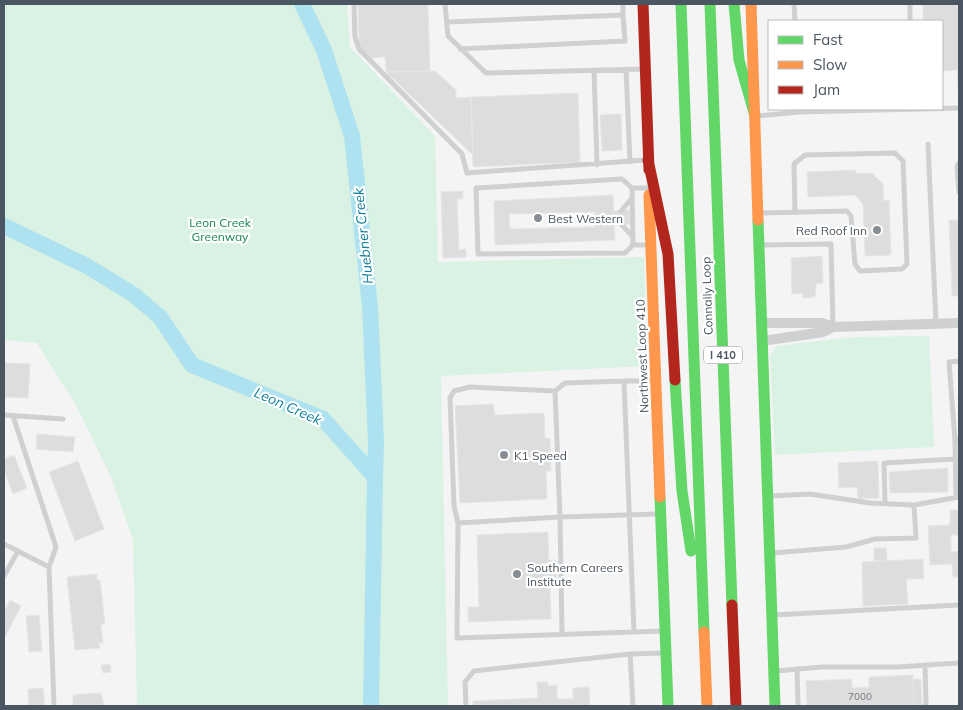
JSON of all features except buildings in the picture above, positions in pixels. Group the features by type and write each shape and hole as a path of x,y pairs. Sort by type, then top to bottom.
{"main road":[{"name":"Northwest Loop 410","path":"643,4 668,706"},
{"name":"Connally Loop","path":"682,4 707,706"},
{"name":"Connally Loop","path":"710,4 736,706"},
{"path":"734,4 739,60 755,116"},
{"path":"751,4 775,706"},
{"path":"648,160 668,254 682,491 705,646"}],"street":[{"path":"761,323 822,323 833,328"},
{"path":"762,341 823,332 833,328 959,323"}],"lane":[{"path":"354,4 355,37 359,49 462,154 466,173 648,160"},
{"path":"446,4 448,36 486,73 645,70"},
{"path":"460,48 625,41 623,4"},
{"path":"794,4 795,20"},
{"path":"910,4 910,20"},
{"path":"447,22 623,15"},
{"path":"626,69 630,162"},
{"path":"594,70 597,165"},
{"path":"943,109 959,108"},
{"path":"755,116 799,110 914,110"},
{"path":"928,144 936,324"},
{"path":"758,213 847,211 851,216 855,264 860,271 902,269 907,264 903,161 895,153 805,155 794,164 795,212"},
{"path":"959,163 957,166 959,192"},
{"path":"649,188 632,188 622,180 476,188 478,254 625,252 634,245 652,244"},
{"path":"632,188 634,245"},
{"path":"621,211 632,197"},
{"path":"622,225 633,237"},
{"path":"759,245 831,244 833,328"},
{"path":"767,497 810,494 870,503 885,502 914,505 957,497 955,459 957,440 948,362 959,361"},
{"path":"624,381 634,632"},
{"path":"656,381 564,383 554,391 470,387 454,392 450,398 454,506 458,523 457,638 666,631"},
{"path":"554,391 560,518 562,633"},
{"path":"4,415 63,419"},
{"path":"13,416 56,547 49,567 54,706"},
{"path":"885,502 884,463 955,459"},
{"path":"769,554 846,547 875,540 916,538 914,505"},
{"path":"458,523 661,514"},
{"path":"4,544 49,567"},
{"path":"4,576 18,551"},
{"path":"771,615 959,605"},
{"path":"466,706 465,682 474,671 630,654 666,653"},
{"path":"630,654 633,706"},
{"path":"774,672 797,669 959,663"},
{"path":"925,665 926,706"},
{"path":"797,669 798,706"}],"green space":[{"name":"Leon Creek Greenway","path":"4,4 347,4 350,47 435,136 438,262 644,257 647,366 441,376 448,706 137,706 133,540 111,477 77,407 37,343 4,340"},
{"path":"929,336 934,447 775,455 770,356 776,346 854,337"}],"waterway":[{"name":"Huebner Creek","path":"302,4 324,50 352,136 370,307 376,441 375,477"},
{"name":"Leon Creek","path":"4,226 87,266 134,295 160,317 192,365 323,419 375,477 371,706"}],"traffic: fast":[{"path":"681,4 704,632"},
{"path":"710,4 732,605"},
{"path":"734,4 739,60 755,116"},
{"path":"758,220 775,706"},
{"path":"675,380 682,491 691,551"},
{"path":"660,497 668,706"}],"traffic: slow":[{"path":"751,4 758,220"},
{"path":"649,195 660,497"},
{"path":"704,632 707,706"}],"traffic: jam":[{"path":"643,4 649,170"},
{"path":"648,160 668,254 675,380"},
{"path":"732,605 736,706"}],"place":[{"name":"Best Western","path":"538,218"},
{"name":"Red Roof Inn","path":"877,230"},
{"name":"K1 Speed","path":"504,455"},
{"name":"Southern Careers Institute","path":"517,574"}]}
